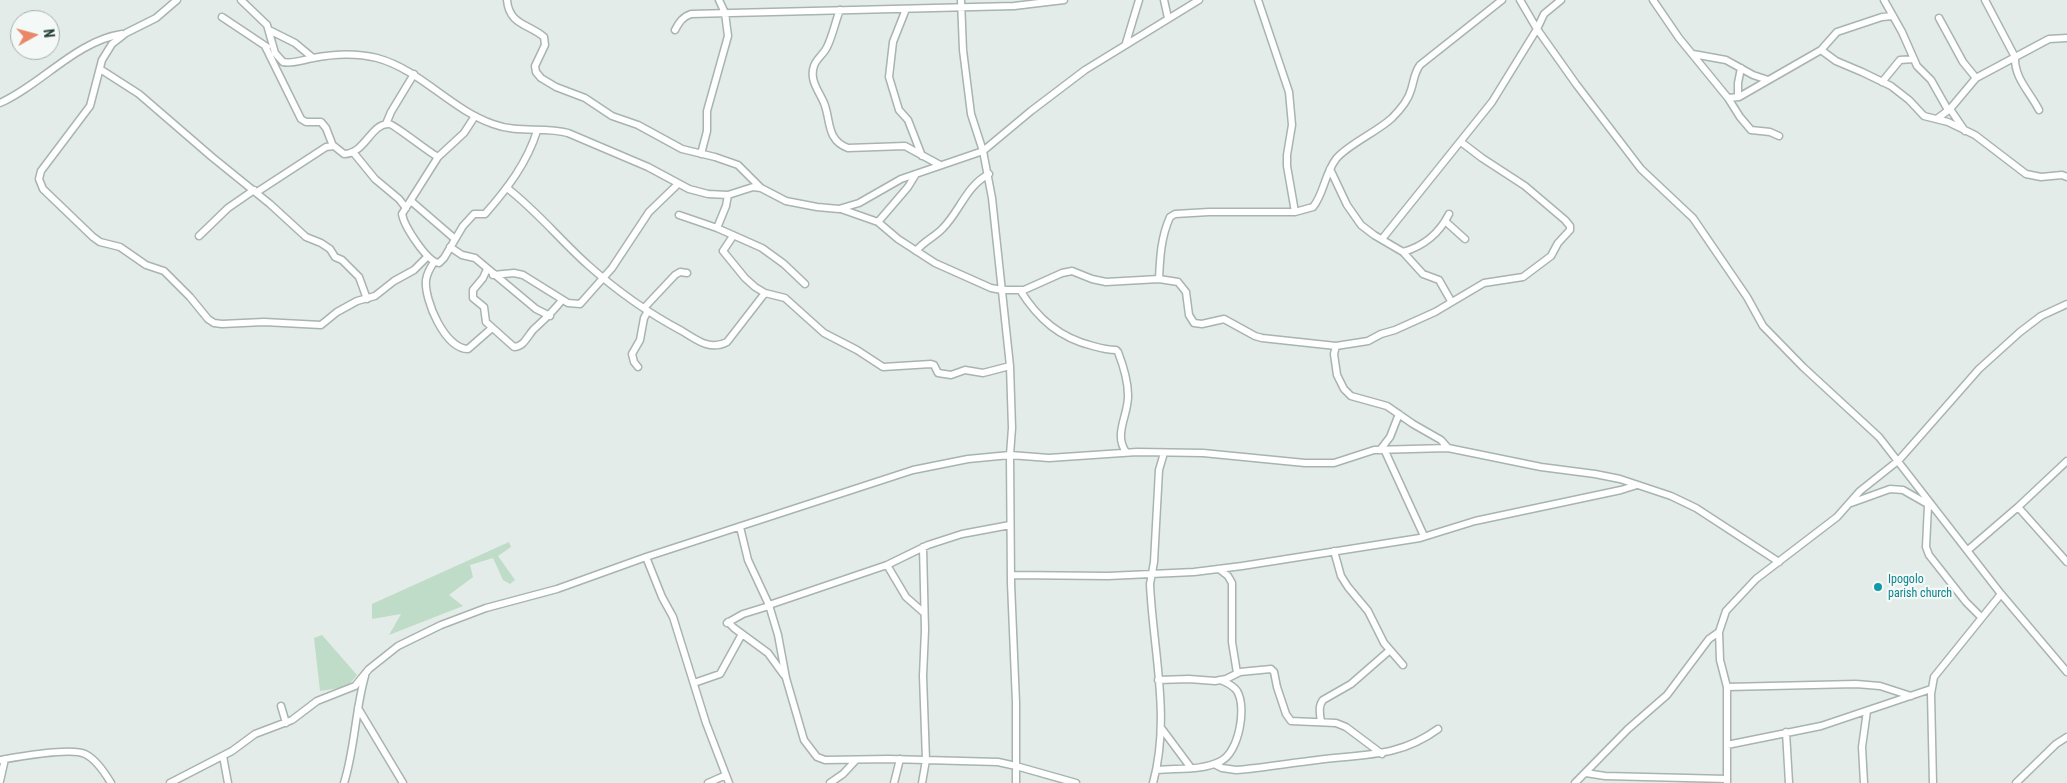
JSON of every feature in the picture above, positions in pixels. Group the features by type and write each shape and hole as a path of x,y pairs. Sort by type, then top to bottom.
{"street":[{"path":"0,103 16,95 89,46 104,39 126,33 156,18 177,0"},
{"path":"241,0 257,14 269,30 279,59 287,63 313,58 364,56 395,65 414,74 445,98 476,116 504,128 537,131 554,130 568,133 648,167 678,184 708,194 728,195 753,187 760,188 786,201 839,209 878,222 916,251 948,270 986,286 1002,290 1020,290 1033,287 1068,271 1077,272 1092,279 1106,282 1159,280 1178,282 1184,288 1189,315 1194,322 1202,324 1224,319 1255,336 1336,346 1368,340 1395,330 1435,312 1484,283 1523,277 1550,256 1558,243 1570,230 1570,226 1525,186 1461,142"},
{"path":"507,0 510,13 515,20 544,37 545,44 535,66 536,72 541,78 556,87 585,98 612,116 638,125 682,149 738,165 760,188"},
{"path":"701,154 707,132 707,111 728,36 724,13 719,0"},
{"path":"675,30 686,16 724,13 906,8 961,3 1014,6 1064,0"},
{"path":"1126,43 1139,0"},
{"path":"1164,0 1168,18"},
{"path":"839,209 858,203 891,183 983,151 1064,85 1126,43 1200,0"},
{"path":"1258,0 1289,92 1292,107 1292,124 1286,155 1295,212"},
{"path":"1159,280 1160,250 1164,229 1170,217 1175,214 1209,212 1295,212 1307,210 1316,203 1330,169 1339,155 1373,133 1392,118 1404,104 1411,89 1415,71 1420,65 1502,0"},
{"path":"1520,0 1576,84 1641,169 1693,218 1747,297 1763,326 1803,367 1867,425 1899,460 1930,506 2067,672"},
{"path":"1382,239 1461,142 1501,89 1538,29 1544,14 1561,0"},
{"path":"1653,0 1751,130 1770,132 1779,136"},
{"path":"1884,0 1902,32 1917,66 1930,80 1965,131"},
{"path":"1985,0 2015,57 2014,66 2019,79 2031,94 2039,110"},
{"path":"961,3 963,50 971,114 989,174 1010,366 1012,428 1010,525 1016,703 1016,783"},
{"path":"906,8 893,42 889,77 899,110 908,120 922,156"},
{"path":"840,10 827,47 815,63 813,70 815,88 824,103 831,133 843,146 848,148 905,146 940,165"},
{"path":"1728,98 1738,97 1821,50 1838,32 1882,17 1893,16"},
{"path":"222,17 264,46 275,51"},
{"path":"1939,18 1963,62 1976,78"},
{"path":"269,30 295,43 313,58"},
{"path":"126,33 112,44 106,53 90,106 41,171 39,178 43,188 93,237 100,242 120,247 146,265 164,271 190,297 208,319 216,324 264,322 318,326 324,324 337,312 354,303 375,296 399,278 414,270 427,257"},
{"path":"1938,118 1949,110 1976,78 2049,39 2067,38"},
{"path":"264,46 301,119 306,122 321,122 326,128 333,146 344,154 353,152 378,128 386,124 393,125 438,157"},
{"path":"1821,50 1836,61 1882,82 1902,95 1924,116 1938,118 1985,143 2026,174 2041,177 2062,175 2067,177"},
{"path":"1693,54 1726,60 1752,75 1768,80"},
{"path":"1882,82 1900,60 1914,59"},
{"path":"100,68 139,94 212,157 255,191 306,238 319,242 330,250 335,257 342,260 349,270 357,275 367,299"},
{"path":"1738,97 1741,68"},
{"path":"386,124 391,112 414,74"},
{"path":"476,116 464,133 438,157 402,217 427,257 434,262 441,261 467,220 474,214 484,214 507,188 526,161 537,131"},
{"path":"199,236 228,208 326,147 333,146"},
{"path":"353,152 375,180 406,208"},
{"path":"1330,169 1338,189 1353,214 1367,230 1403,252 1423,274 1439,280 1451,301"},
{"path":"878,222 908,187 916,174"},
{"path":"916,251 924,241 944,227 979,179 989,174"},
{"path":"493,275 508,273 523,276 571,305 580,304 612,268 649,212 678,184"},
{"path":"507,188 523,200 558,236 604,277 646,310 710,346 721,346 727,342 765,293"},
{"path":"717,228 726,206 728,195"},
{"path":"411,201 455,239"},
{"path":"1403,252 1417,247 1431,238 1445,221 1448,214"},
{"path":"679,215 717,228 771,254 805,284"},
{"path":"1445,221 1464,239"},
{"path":"733,236 723,252 745,278 765,293 785,298 824,333 884,367 931,364 938,373 946,375 965,370 983,373 1010,366"},
{"path":"450,246 467,257 473,257 536,309 550,316"},
{"path":"434,262 427,275 428,297 435,316 451,341 460,348 468,349 492,328"},
{"path":"487,269 482,280 473,290 472,295 484,307 486,321 512,347 518,347 534,328 550,316 562,300"},
{"path":"638,367 634,362 632,354 640,340 646,310 674,275 680,272 687,272"},
{"path":"1020,290 1027,302 1052,329 1075,342 1118,352 1128,393 1121,429 1122,444 1126,452"},
{"path":"1586,773 1605,779 1727,781 1727,687 1720,660 1719,632 1726,611 1756,579 1837,517 1860,491 1899,460 1979,369 2020,332 2041,316 2067,304"},
{"path":"1336,346 1335,368 1344,389 1351,396 1365,401 1385,404 1440,440 1448,448"},
{"path":"1382,450 1390,437 1399,414"},
{"path":"170,783 223,756 255,734 296,718 317,702 355,686 369,669 398,646 440,625 486,608 550,591 646,557 913,470 947,463 1010,455 1049,458 1126,452 1203,453 1305,463 1334,463 1358,454 1382,450 1448,448 1541,467 1595,474 1682,500 1779,562"},
{"path":"1382,450 1424,536"},
{"path":"1153,783 1157,770 1162,729 1150,584 1156,539 1159,470 1164,453"},
{"path":"1968,550 2018,508 2067,461"},
{"path":"1011,575 1108,576 1219,569 1424,536 1475,521 1637,485"},
{"path":"1848,505 1890,489 1903,490 1918,497 1930,506"},
{"path":"1930,506 1926,547 1929,555 1966,602 1982,617"},
{"path":"2018,508 2067,561"},
{"path":"786,678 768,653 727,623 742,614 887,565 923,547 962,534 1010,525"},
{"path":"740,527 751,566 769,606 778,636 786,678 804,740 813,752 825,760 900,759 998,762 1076,783"},
{"path":"922,783 926,760 923,700 925,630 923,547"},
{"path":"1334,551 1341,576 1368,611 1390,650 1403,665"},
{"path":"646,557 662,597 673,616 706,723 729,783"},
{"path":"887,565 906,596 924,612"},
{"path":"1219,569 1228,576 1232,583 1234,604 1232,642 1237,673"},
{"path":"1933,783 1932,689 1934,677 2001,594"},
{"path":"1575,783 1628,730 1667,695 1709,639 1719,632"},
{"path":"694,683 720,674 742,634"},
{"path":"1321,722 1320,704 1351,684 1390,650"},
{"path":"1221,680 1237,673 1272,670 1286,714 1291,721 1336,723 1346,727 1382,754"},
{"path":"344,783 365,675"},
{"path":"1157,770 1191,768 1214,764 1223,760 1233,749 1241,713 1238,693 1231,684 1221,680 1158,680"},
{"path":"1727,687 1864,685 1880,686 1911,696"},
{"path":"1728,745 1822,726 1932,689"},
{"path":"281,706 286,722"},
{"path":"358,708 403,783"},
{"path":"1864,783 1862,747 1867,710"},
{"path":"1162,729 1191,768"},
{"path":"1214,764 1222,768 1236,770 1318,759 1382,754 1425,738 1438,729"},
{"path":"1786,732 1789,783"},
{"path":"2016,783 2024,780 2056,744 2067,737"},
{"path":"0,781 2,760 43,753 82,752 92,759 111,783"},
{"path":"223,756 228,783"},
{"path":"894,783 900,759"},
{"path":"830,783 843,774 856,760"},
{"path":"708,783 726,775"}],"green space":[{"path":"509,542 511,547 498,556 515,580 510,584 503,580 493,558 470,565 473,577 449,595 463,606 389,635 401,614 372,619 372,604"},
{"path":"322,635 357,675 347,687 320,691 314,638"}],"place":[{"name":"Ipogolo parish church","path":"1878,587"}]}
